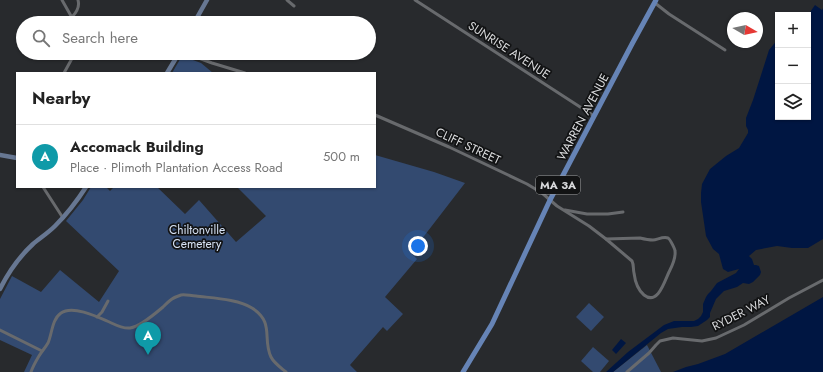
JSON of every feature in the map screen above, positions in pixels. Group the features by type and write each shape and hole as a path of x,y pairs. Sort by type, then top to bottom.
{"main road":[{"name":"WARREN AVENUE","path":"463,372 492,324 550,200 656,1"}],"street":[{"path":"62,0 71,16"},
{"path":"73,16 78,10 78,0"},
{"path":"198,16 207,0"},
{"path":"287,0 294,6"},
{"name":"SUNRISE AVENUE","path":"415,0 594,116"},
{"path":"656,1 669,14 725,50"},
{"path":"65,72 71,60"},
{"path":"168,72 175,60"},
{"path":"204,60 242,72"},
{"name":"CLIFF STREET","path":"376,115 513,176 535,188 563,210 589,226 606,240 621,251 633,262 635,278 642,292 649,298 656,296 664,284 674,259 674,249 669,239 664,238 652,240 640,238 606,240"},
{"path":"0,155 16,158"},
{"path":"44,188 62,218"},
{"path":"0,289 10,270 19,258 52,229 76,202 85,188"},
{"path":"563,210 591,214 623,212"},
{"name":"RYDER WAY","path":"627,372 649,353 660,341 673,338 702,340 716,338 744,325 823,280"},
{"path":"31,372 37,359 48,343 55,319 61,313 67,310 74,310 125,328 131,328 158,311 171,299 184,295 239,302 248,305 258,312 266,323 271,357 276,364 286,372"},
{"path":"97,317 102,312 108,301"},
{"path":"0,330 42,351"}],"green space":[{"path":"180,60 193,60 201,63 212,72 173,72"},
{"name":"Chiltonville Cemetery","path":"376,155 434,172 465,183 411,253 417,259 385,297 403,314 387,331 383,327 350,365 357,372 24,372 32,355 0,340 0,299 12,276 41,292 60,270 99,302 119,271 66,221 90,188 107,188 110,191 113,188 158,188 185,214 199,200 236,242 266,216 238,188 376,188"},
{"path":"589,303 604,317 591,331 576,317"},
{"path":"647,345 661,372 613,372"},
{"path":"593,347 609,361 600,372 593,372 581,361"}],"shaded area":[{"path":"815,5 822,10 823,8 823,239 808,248 777,246 756,250 749,256 754,265 759,266 761,272 760,275 749,284 743,283 737,287 724,291 716,299 710,313 710,317 707,320 698,326 668,329 613,372 606,372 628,352 664,325 674,321 694,321 698,319 703,312 703,304 706,297 717,283 736,273 739,269 728,272 723,269 719,254 713,249 706,236 701,202 702,184 710,169 739,148 748,133 746,118 769,50 775,43 775,120 811,120 810,12"},
{"path":"823,297 823,372 673,372 725,354"},
{"path":"621,339 626,343 616,354 612,350"}],"place":[{"name":"Accomack Building","path":"148,355"}]}
